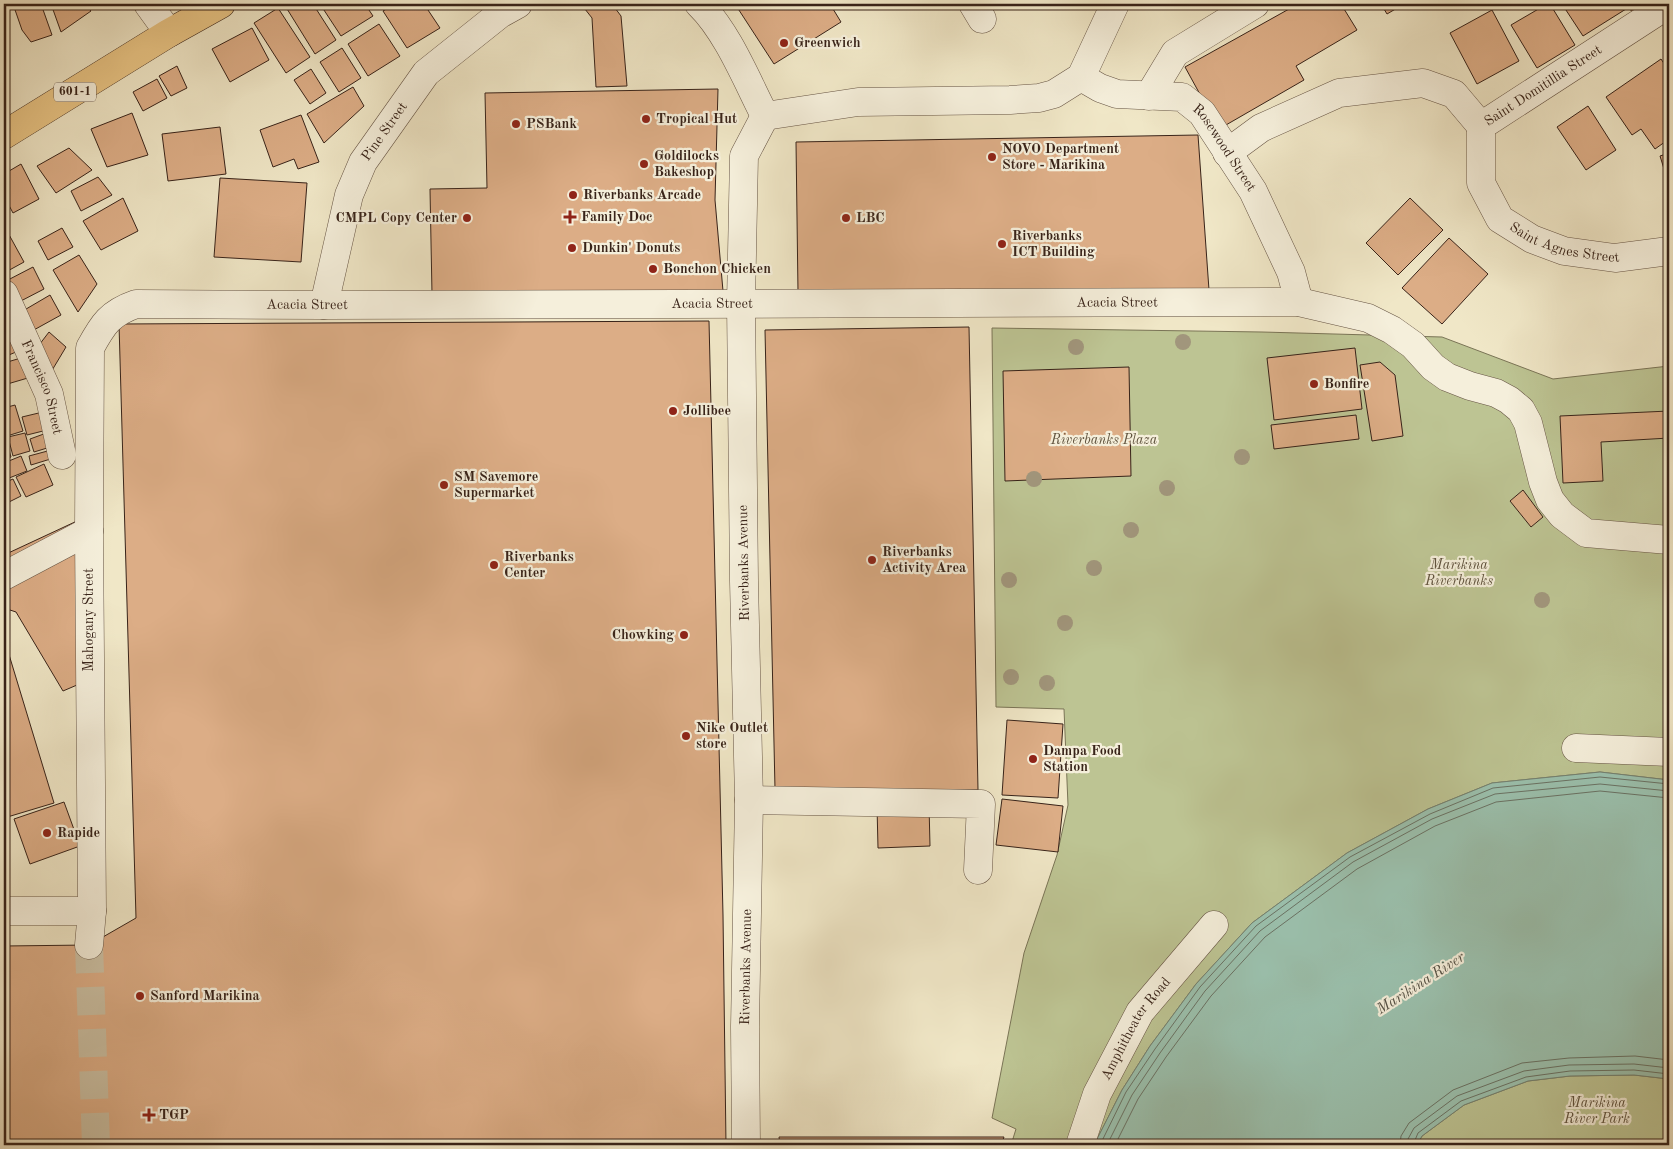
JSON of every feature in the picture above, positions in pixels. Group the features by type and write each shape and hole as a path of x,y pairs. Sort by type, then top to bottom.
{"main road":[{"name":"601-1","path":"4,135 169,33 221,4"}],"street":[{"path":"148,4 169,33"},
{"name":"Pine Street","path":"324,305 349,195 363,162 426,73 500,14 518,4"},
{"path":"699,4 708,13 736,58 765,116 858,102 1010,100 1039,98 1054,94 1081,77 1115,4"},
{"path":"1149,96 1175,53 1255,4"},
{"name":"Saint Domitillia Street","path":"1227,153 1262,128 1339,93 1423,83 1454,94 1481,126 1669,4"},
{"name":"Rosewood Street","path":"1081,77 1100,88 1117,94 1182,98 1202,113 1253,191 1291,272 1299,302"},
{"name":"Riverbanks Avenue","path":"746,1145 745,1027 749,800 741,303 744,156 765,116"},
{"name":"Saint Agnes Street","path":"1481,126 1481,183 1500,219 1532,239 1564,251 1615,258 1669,251"},
{"name":"Francisco Street","path":"4,294 49,394 62,455"},
{"name":"Acacia Street","path":"124,308 136,304 1299,302 1368,318 1392,330 1413,345 1433,367 1447,377 1496,393 1509,400 1521,410 1528,423 1543,482 1550,500 1562,515 1586,532 1669,540"},
{"name":"Mahogany Street","path":"88,945 92,911 88,531 90,348 100,328 112,315 124,308"},
{"path":"4,576 88,531"},
{"path":"1576,748 1669,752"},
{"path":"749,800 981,804 978,870"},
{"path":"4,911 92,911"},
{"name":"Amphitheater Road","path":"1080,1145 1096,1094 1140,1012 1214,925"}],"green space":[{"name":"Marikina Riverbanks","path":"992,328 1442,337 1553,379 1669,366 1669,780 1600,772 1492,783 1428,809 1347,853 1252,923 1196,984 1150,1046 1122,1090 1094,1145 1011,1145 1016,1129 992,1118 1024,953 1057,855 1068,805 1064,709 996,707"},
{"name":"Marikina River Park","path":"1634,1075 1669,1079 1669,1145 1417,1145 1422,1136 1464,1105 1528,1081 1570,1076"}],"water":[{"name":"Marikina River","path":"1600,772 1669,780 1669,1079 1634,1075 1570,1076 1528,1081 1464,1105 1422,1136 1417,1145 1094,1145 1122,1090 1150,1046 1196,984 1252,923 1347,853 1428,809 1492,783"}],"building":[{"path":"13,4 41,4 52,35 31,42 22,30"},
{"path":"51,4 85,4 91,11 61,32"},
{"path":"284,4 313,4 336,40 315,54"},
{"path":"320,4 365,4 373,16 341,36"},
{"path":"395,4 424,4 440,28 407,48 383,11"},
{"path":"581,4 612,4 621,16 627,86 596,87 592,18"},
{"name":"Greenwich","path":"735,4 830,4 841,22 774,64"},
{"path":"1298,4 1341,4 1357,30 1296,66 1304,80 1219,129 1185,67"},
{"path":"1381,4 1404,4 1387,14"},
{"path":"1550,4 1575,45 1537,68 1511,25"},
{"path":"1562,4 1623,4 1626,9 1583,36"},
{"path":"1627,4 1647,4 1632,12"},
{"path":"278,8 310,57 286,73 254,23"},
{"path":"1492,10 1519,61 1477,84 1450,33"},
{"path":"379,24 400,56 368,76 348,44"},
{"path":"252,28 269,60 230,82 212,49"},
{"path":"342,48 361,78 339,92 320,62"},
{"path":"1661,59 1669,71 1669,139 1655,149 1641,129 1632,135 1606,97"},
{"path":"177,66 187,88 171,96 159,76"},
{"path":"311,69 326,93 310,104 294,80"},
{"path":"157,79 167,98 143,111 133,92"},
{"path":"353,87 364,106 324,143 307,114"},
{"name":"Riverbanks Arcade","path":"718,89 715,200 723,291 432,294 430,189 487,188 485,93"},
{"path":"1588,106 1616,150 1586,170 1557,127"},
{"path":"132,113 148,155 107,167 91,129"},
{"path":"301,115 319,162 298,169 294,159 273,167 260,130"},
{"path":"220,127 226,174 168,181 162,134"},
{"name":"Riverbanks ICT Building","path":"1198,135 1209,290 798,292 796,142"},
{"path":"69,148 92,170 56,193 37,166"},
{"path":"1669,153 1669,185 1660,156"},
{"path":"21,164 39,199 13,213 4,196 4,174"},
{"path":"98,177 112,195 81,211 71,191"},
{"path":"220,178 307,183 301,262 214,257"},
{"path":"123,198 138,231 101,250 83,221"},
{"path":"1410,198 1443,230 1398,275 1366,243"},
{"path":"62,228 73,247 48,260 38,241"},
{"path":"7,231 24,262 4,273 4,233"},
{"path":"1449,238 1488,274 1442,324 1402,288"},
{"path":"79,255 97,284 78,312 53,270"},
{"path":"33,267 44,289 17,303 6,281"},
{"path":"50,295 61,315 32,331 21,312"},
{"name":"Riverbanks Center","path":"709,321 723,915 726,1145 4,1145 4,946 89,945 136,918 119,324"},
{"name":"Riverbanks Activity Area","path":"969,327 978,790 775,789 765,330"},
{"path":"49,332 66,347 51,372 36,349"},
{"path":"12,340 16,352 4,357 4,343"},
{"name":"Bonfire","path":"1355,348 1362,409 1274,420 1267,358"},
{"path":"31,355 38,375 4,385 4,363"},
{"path":"1380,362 1395,375 1403,436 1372,441 1360,365"},
{"path":"1129,367 1131,476 1005,481 1003,371"},
{"path":"15,405 23,431 7,436 4,425 4,408"},
{"path":"47,411 51,429 27,435 22,417"},
{"path":"1669,411 1669,438 1601,442 1603,481 1563,483 1560,416"},
{"path":"1356,415 1359,439 1274,449 1271,425"},
{"path":"52,431 57,445 34,452 30,439"},
{"path":"25,433 30,451 13,456 8,437"},
{"path":"8,447 11,457 4,460 4,448"},
{"path":"55,449 57,457 31,465 29,456"},
{"path":"21,456 27,471 4,480 4,463"},
{"path":"44,464 53,485 26,497 16,477"},
{"path":"13,479 21,496 5,504 4,483"},
{"path":"1523,490 1543,517 1531,527 1510,501"},
{"path":"77,521 84,682 63,691 16,612 4,608 4,555"},
{"path":"7,648 54,803 4,818 4,649"},
{"name":"Dampa Food Station","path":"1007,720 1063,724 1058,798 1002,795"},
{"path":"1002,799 1063,806 1058,852 996,845"},
{"name":"Rapide","path":"64,802 80,846 30,864 14,819"},
{"path":"929,805 930,846 878,848 877,806"},
{"path":"779,1137 1004,1137 1001,1145 780,1145"}],"tunnel":[{"path":"89,945 96,1145"}],"place":[{"name":"Greenwich","path":"784,43"},
{"name":"Tropical Hut","path":"646,119"},
{"name":"PSBank","path":"516,124"},
{"name":"NOVO Department Store - Marikina","path":"992,157"},
{"name":"Goldilocks Bakeshop","path":"644,164"},
{"name":"Riverbanks Arcade","path":"573,195"},
{"name":"Family Doc","path":"570,217"},
{"name":"CMPL Copy Center","path":"467,218"},
{"name":"LBC","path":"846,218"},
{"name":"Riverbanks ICT Building","path":"1002,244"},
{"name":"Dunkin' Donuts","path":"572,248"},
{"name":"Bonchon Chicken","path":"653,269"},
{"name":"Bonfire","path":"1314,384"},
{"name":"Jollibee","path":"673,411"},
{"name":"SM Savemore Supermarket","path":"444,485"},
{"name":"Riverbanks Activity Area","path":"872,560"},
{"name":"Riverbanks Center","path":"494,565"},
{"name":"Chowking","path":"684,635"},
{"name":"Nike Outlet store","path":"686,736"},
{"name":"Dampa Food Station","path":"1033,759"},
{"name":"Rapide","path":"47,833"},
{"name":"Sanford Marikina","path":"140,996"},
{"name":"TGP","path":"149,1115"}],"park label":[{"name":"Riverbanks Plaza","path":"1104,440"}]}
